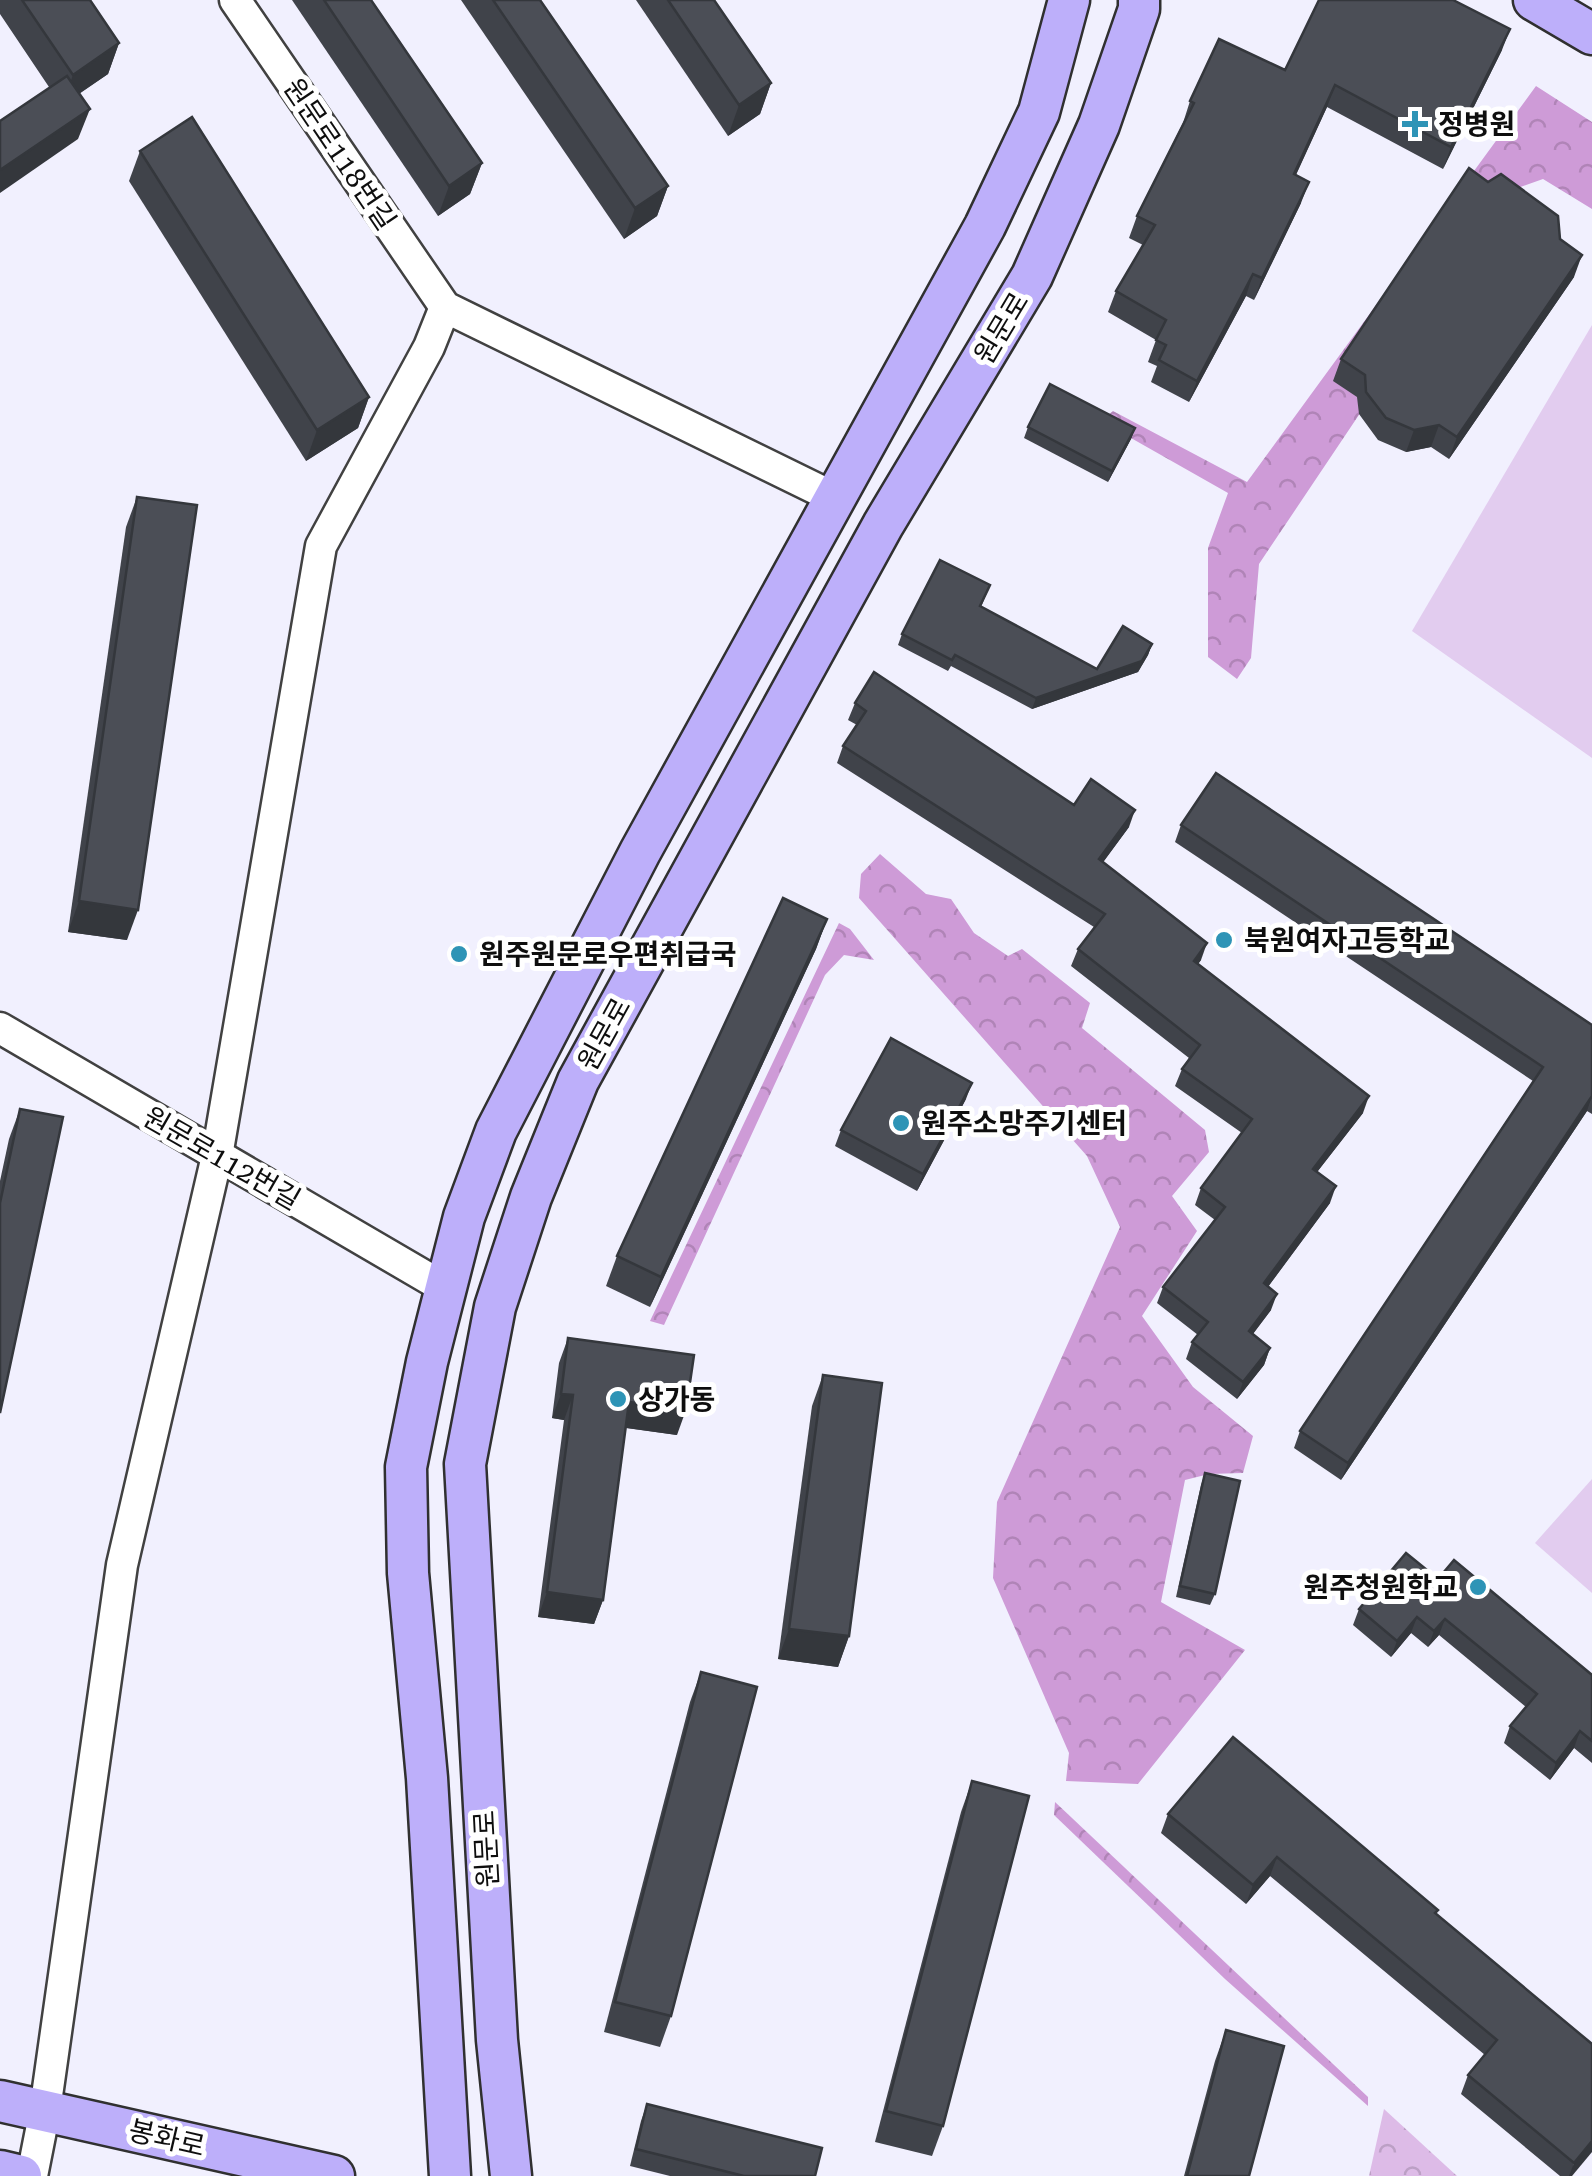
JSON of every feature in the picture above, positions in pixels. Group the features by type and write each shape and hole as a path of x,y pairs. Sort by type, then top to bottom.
{"main road":[{"name":"원문로","path":"450,2176 428,1778 408,1573 406,1467 444,1288 464,1217 496,1131 640,852 984,226 1039,112 1069,0"},
{"name":"원문로","path":"511,2176 497,2040 465,1464 494,1306 531,1197 578,1081 883,525 1032,276 1099,124 1139,0"},
{"path":"1534,0 1592,34"},
{"path":"835,498 883,525"},
{"path":"444,1288 494,1306"},
{"name":"봉화로","path":"0,2101 334,2176"},
{"path":"0,2171 22,2176"}],"street":[{"name":"원문로118번길","path":"236,0 445,308"},
{"path":"32,2176 45,2110 122,1565 217,1156 320,546 429,347 445,308 835,498"},
{"name":"원문로112번길","path":"0,1028 444,1288"}],"green space":[{"path":"1536,86 1592,122 1592,209 1543,179 1509,191 1259,564 1251,658 1237,679 1208,657 1208,548 1228,493 1101,421 1113,411 1247,482"},
{"path":"880,854 926,894 951,899 974,933 1008,956 1022,949 1090,1003 1082,1028 1205,1130 1209,1152 1172,1196 1197,1231 1142,1316 1193,1387 1253,1436 1243,1473 1209,1474 1185,1480 1161,1602 1245,1650 1138,1784 1066,1781 1069,1753 993,1578 997,1502 1120,1227 1087,1156 859,898 861,874"},
{"path":"839,923 850,929 874,960 844,955 825,975 664,1325 650,1321"},
{"path":"1055,1802 1368,2097 1368,2106 1225,1979 1054,1815"},
{"path":"1384,2109 1457,2176 1369,2176"}],"shaded area":[{"path":"1592,325 1592,758 1412,631"},
{"path":"1592,1479 1592,1593 1535,1543"}],"building":[{"path":"22,0 90,0 119,43 73,75"},
{"path":"324,0 371,0 482,163 449,186"},
{"path":"493,0 540,0 668,186 635,208"},
{"path":"668,0 714,0 771,83 739,105"},
{"path":"1319,0 1453,0 1510,29 1451,147 1335,85 1294,174 1309,182 1262,278 1253,274 1197,381 1159,360 1166,345 1156,340 1166,320 1116,291 1155,225 1137,216 1194,103 1190,101 1219,39 1285,70"},
{"path":"67,76 90,109 0,170 0,121"},
{"path":"192,117 369,397 317,430 140,151"},
{"path":"1469,168 1488,182 1501,174 1558,216 1560,239 1582,255 1457,437 1439,425 1414,430 1386,418 1366,392 1365,375 1341,359"},
{"path":"1050,384 1135,428 1112,471 1028,427"},
{"path":"137,497 197,505 138,910 79,901"},
{"path":"940,560 990,585 980,606 1097,669 1123,626 1152,644 1142,661 1036,698 955,655 952,660 902,634"},
{"path":"874,672 1074,805 1091,779 1135,810 1099,859 1207,943 1194,961 1369,1096 1313,1169 1336,1186 1264,1283 1277,1294 1249,1331 1270,1348 1243,1382 1192,1342 1208,1322 1163,1287 1225,1207 1201,1188 1252,1119 1182,1069 1200,1045 1078,949 1105,914 843,746 866,711 855,703"},
{"path":"1216,773 1592,1025 1592,1096 1348,1463 1300,1431 1543,1067 1181,825"},
{"path":"783,898 827,919 661,1277 617,1256"},
{"name":"원주소망주기센터","path":"891,1038 972,1083 923,1174 841,1130"},
{"path":"20,1109 63,1117 0,1413 0,1203"},
{"path":"568,1338 694,1355 686,1410 629,1402 603,1600 547,1592 573,1395 561,1394"},
{"path":"823,1375 882,1383 849,1636 789,1629"},
{"path":"1205,1473 1240,1481 1215,1594 1180,1586"},
{"path":"1406,1553 1438,1579 1454,1560 1592,1675 1592,1741 1580,1731 1556,1763 1510,1726 1537,1694 1445,1619 1434,1631 1417,1617 1397,1641 1359,1609"},
{"path":"701,1672 757,1687 671,2016 615,2002"},
{"path":"1233,1737 1592,2044 1592,2141 1574,2163 1468,2075 1497,2040 1277,1857 1253,1885 1168,1814"},
{"path":"972,1781 1029,1796 943,2126 886,2111"},
{"path":"1226,2030 1284,2046 1249,2176 1187,2176"},
{"path":"647,2104 822,2148 815,2176 744,2176 636,2149"}],"place":[{"name":"정병원","path":"1415,124"},
{"name":"북원여자고등학교","path":"1224,940"},
{"name":"원주원문로우편취급국","path":"459,954"},
{"name":"원주소망주기센터","path":"901,1123"},
{"name":"상가동","path":"618,1399"},
{"name":"원주청원학교","path":"1478,1587"}]}
